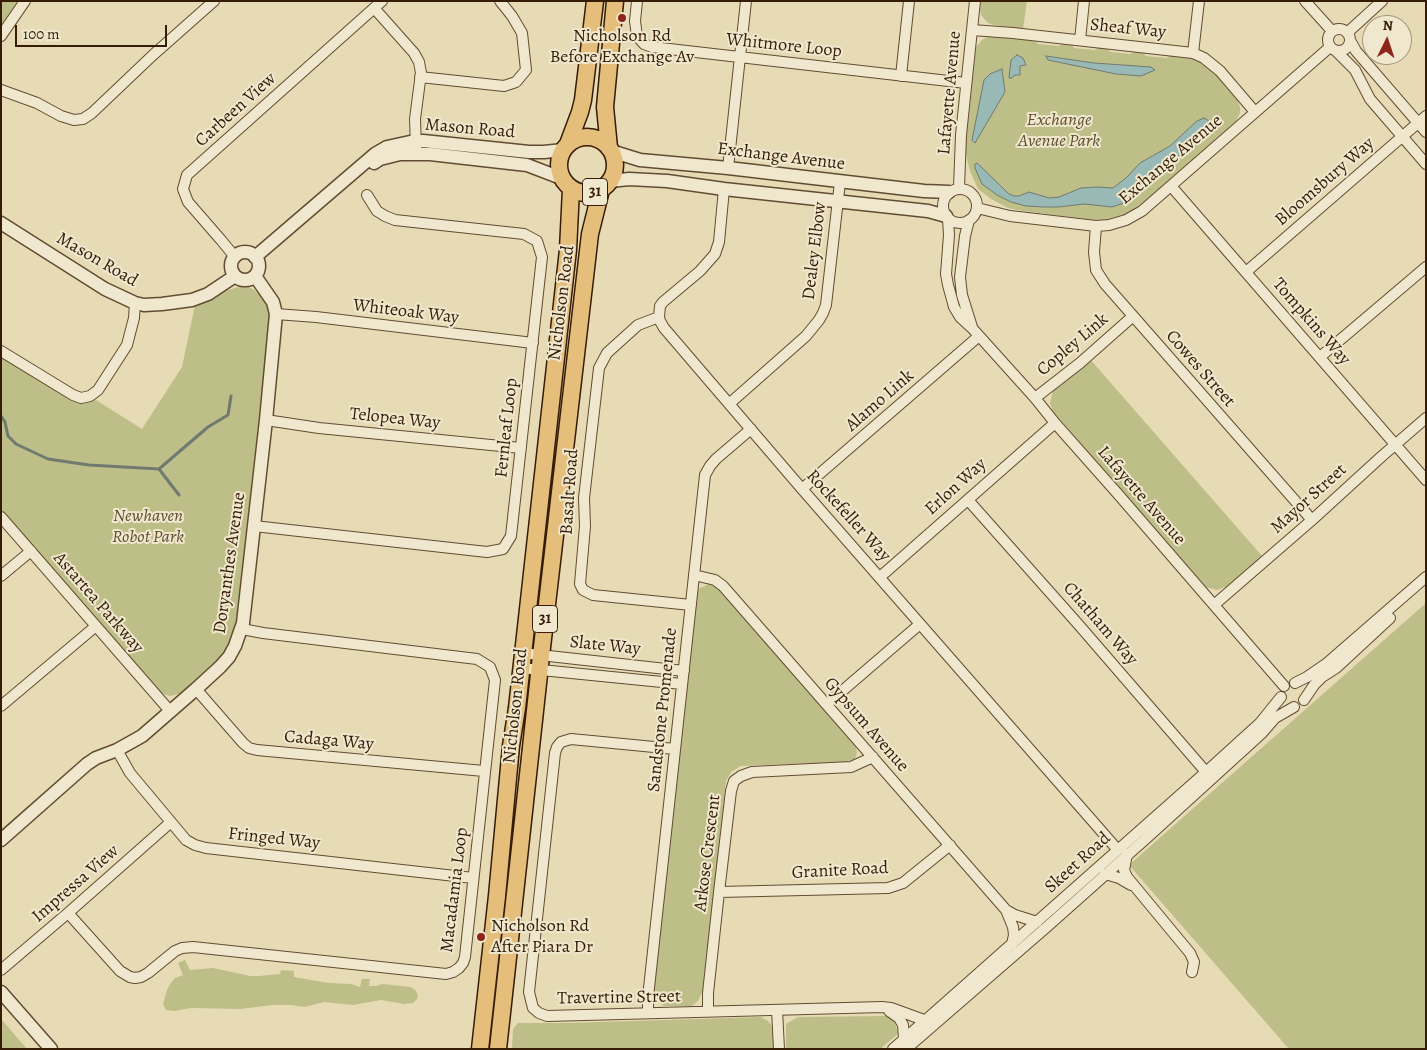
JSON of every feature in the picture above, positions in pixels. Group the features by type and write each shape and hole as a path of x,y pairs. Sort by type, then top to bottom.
{"main road":[{"name":"Nicholson Road","path":"480,1049 511,746 568,250 566,184 559,171 558,164 580,112 583,100 595,1"},
{"name":"Nicholson Road","path":"498,1049 540,663 590,234 606,185 615,169 615,163 610,150 605,107 615,1"},
{"path":"566,147 578,139 587,137 603,142 610,150"},
{"name":"31","path":"566,184 578,192 586,194 594,193 606,185"}],"street":[{"path":"1,36 25,1"},
{"path":"1,90 37,103 60,116 74,120 83,120 214,1"},
{"path":"420,77 504,86 516,82 526,70 522,33 500,1"},
{"name":"Whitmore Loop","path":"637,1 636,32 641,41 648,46 966,83"},
{"path":"728,168 746,1"},
{"path":"901,76 909,1"},
{"name":"Lafayette Avenue","path":"954,190 975,1"},
{"path":"1080,40 1084,1"},
{"path":"1192,53 1199,1"},
{"path":"1305,1 1332,31"},
{"path":"1333,49 1343,51 1347,49 1349,37 1382,1"},
{"path":"378,5 419,62 420,77 415,119 416,147"},
{"name":"Carbeen View","path":"235,257 188,202 183,189 187,175 378,5"},
{"path":"1332,31 1341,29 1349,37 1356,51 1422,119 1426,132"},
{"name":"Sheaf Way","path":"972,30 1192,53 1204,58 1220,71 1255,112"},
{"path":"1332,31 1328,39 1333,49 1355,70 1370,100 1426,164"},
{"name":"Exchange Avenue","path":"977,208 1010,216 1096,226 1118,223 1133,217 1142,212 1255,112 1333,49"},
{"name":"Bloomsbury Way","path":"1246,272 1422,119"},
{"name":"Mason Road","path":"255,257 354,174 380,159 436,142 535,152 566,147"},
{"name":"Mason Road","path":"416,147 527,165 566,184"},
{"name":"Exchange Avenue","path":"610,150 640,160 728,168 924,191 954,190"},
{"name":"Exchange Avenue","path":"606,185 647,179 928,210 947,217"},
{"name":"Dealey Elbow","path":"729,404 806,336 823,313 826,305 840,182"},
{"name":"Tompkins Way","path":"1171,186 1426,480"},
{"path":"659,316 660,306 666,298 700,271 715,254 724,189"},
{"path":"966,189 974,195 977,202 974,216 963,223 958,223 947,217 943,210 944,198 954,190 966,189"},
{"name":"Fernleaf Loop","path":"254,526 487,552 503,549 512,535 542,257 537,241 524,234 395,220 377,211 367,195"},
{"name":"Lafayette Avenue","path":"947,217 949,235 946,268 948,285 954,306 960,317 976,332 1035,398 1284,686"},
{"name":"Lafayette Avenue","path":"969,220 960,277 962,295 976,332"},
{"name":"Mason Road","path":"1,223 105,289 135,303 144,305 192,300 208,294 235,276"},
{"name":"Cowes Street","path":"1096,226 1094,252 1096,270 1104,284 1312,520"},
{"path":"244,253 249,253 255,257 258,264 255,276 245,280 235,276 231,267 235,257 244,253"},
{"path":"1320,357 1426,267"},
{"name":"Doryanthes Avenue","path":"1,840 87,764 142,736 196,689 229,657 236,646 242,629 276,314 273,302 255,276"},
{"path":"1,351 74,395 81,398 90,396 98,390 127,345 134,318 135,303"},
{"name":"Whiteoak Way","path":"276,314 533,342"},
{"name":"Rockefeller Way","path":"659,316 665,331 1117,849"},
{"name":"Basalt Road","path":"659,316 638,326 606,354 599,368 584,498 580,584 586,592 593,595 691,605"},
{"name":"Copley Link","path":"1035,398 1080,363 1132,317"},
{"name":"Alamo Link","path":"802,490 976,332"},
{"name":"Mayor Street","path":"1214,604 1426,418"},
{"name":"Telopea Way","path":"266,420 319,428 521,448"},
{"name":"Erlon Way","path":"880,577 1055,423"},
{"name":"Sandstone Promenade","path":"648,1013 648,997 705,475 716,459 751,429"},
{"name":"Chatham Way","path":"968,500 1206,772"},
{"name":"Astartea Parkway","path":"1,518 170,711"},
{"path":"1,576 31,551"},
{"name":"Gypsum Avenue","path":"694,576 715,580 723,586 950,845 1006,910 1013,927 1012,944"},
{"path":"1426,577 1326,664 1307,677 1284,686 1281,691 1281,697 1285,704 1294,707 1300,705 1322,677 1336,668 1426,586"},
{"path":"827,704 920,624"},
{"path":"1,706 96,626"},
{"name":"Macadamia Loop","path":"68,913 120,971 135,978 148,973 175,951 192,947 446,974 459,968 465,957 495,680 490,667 477,659 242,629"},
{"name":"Slate Way","path":"521,661 682,684"},
{"name":"Slate Way","path":"521,661 684,671"},
{"path":"1295,683 1303,688 1304,700"},
{"name":"Cadaga Way","path":"196,689 249,748 484,771"},
{"name":"Skeet Road","path":"905,1044 924,1020 1260,723 1281,697"},
{"name":"Skeet Road","path":"893,1049 905,1044 1105,874 1262,734 1275,718 1294,707"},
{"name":"Travertine Street","path":"675,749 571,739 561,742 557,748 529,992 533,1008 547,1016 882,1007 891,1008 924,1020"},
{"name":"Fringed Way","path":"117,750 130,773 186,840 195,845 206,848 473,878"},
{"name":"Arkose Crescent","path":"708,1012 708,993 719,892 731,791 734,782 741,776 752,772 852,767 873,756"},
{"name":"Impressa View","path":"1,970 171,822"},
{"name":"Granite Road","path":"719,892 888,888 903,883 950,845"},
{"path":"1128,854 1124,870 1140,893 1190,953 1194,962 1192,972"},
{"path":"1105,874 1126,881 1140,893"},
{"name":"Gypsum Avenue","path":"1006,910 1037,922"},
{"path":"1,992 51,1049"},
{"path":"882,1007 902,1022 905,1044"},
{"path":"778,1010 779,1049"}],"green space":[{"path":"1,1 18,1 1,27"},
{"path":"981,1 1027,1 1023,29 988,23 981,15"},
{"name":"Exchange Avenue Park","path":"989,36 1034,40 1038,44 1059,46 1063,43 1071,44 1074,48 1095,50 1099,47 1106,48 1111,52 1130,54 1135,51 1142,52 1146,56 1167,58 1171,55 1195,59 1211,69 1237,100 1240,113 1236,121 1129,213 1104,220 1094,220 1008,208 978,189 970,171 966,155 976,47"},
{"name":"Newhaven Robot Park","path":"242,286 253,289 264,299 270,310 270,319 236,623 228,647 216,663 179,694 170,696 161,693 157,689 1,510 1,356 74,401 83,403 96,400 142,429 182,367 195,305 228,290"},
{"path":"1089,358 1262,556 1228,586 1217,590 1206,587 1053,411 1050,403 1053,391"},
{"path":"709,584 718,587 856,745 857,753 855,759 844,762 741,766 731,772 726,781 704,988 698,1001 692,1006 664,1006 658,1002 653,992 696,594 700,588"},
{"path":"1426,603 1426,1049 1289,1049 1129,865"},
{"path":"185,960 190,970 213,968 250,976 280,974 281,970 294,971 294,977 329,983 351,984 360,987 362,979 370,979 369,986 382,984 411,987 418,996 413,1003 404,1004 381,1000 353,1005 324,1002 305,1007 272,1005 241,1009 191,1008 174,1011 166,1010 163,1004 167,990 175,978 183,975 178,963"},
{"path":"888,1016 895,1023 898,1034 880,1049 786,1049 786,1024 798,1017"},
{"path":"761,1017 773,1027 774,1049 512,1049 513,1029 518,1023"},
{"path":"1,1019 27,1049 1,1049"}],"water":[{"path":"1017,55 1023,58 1026,65 1020,66 1020,75 1009,78 1011,60"},
{"path":"1046,56 1094,63 1151,67 1155,70 1141,76 1116,74 1048,60"},
{"path":"1002,69 1005,92 975,143 972,140 984,80 990,74"},
{"path":"1204,118 1209,121 1206,131 1183,153 1158,170 1135,197 1112,207 1084,204 1043,207 1026,206 1011,202 982,184 975,168 977,163 1009,194 1014,196 1029,192 1049,198 1059,197 1081,188 1113,188 1140,163 1170,146 1197,121"}],"waterway":[{"path":"1,416 5,422 8,436 16,444 48,459 89,465 159,469 208,427 228,415 231,396"},
{"path":"159,469 179,495"}],"place":[{"name":"Nicholson Rd Before Exchange Av","path":"622,18"},
{"name":"Nicholson Rd After Piara Dr","path":"481,937"}]}
